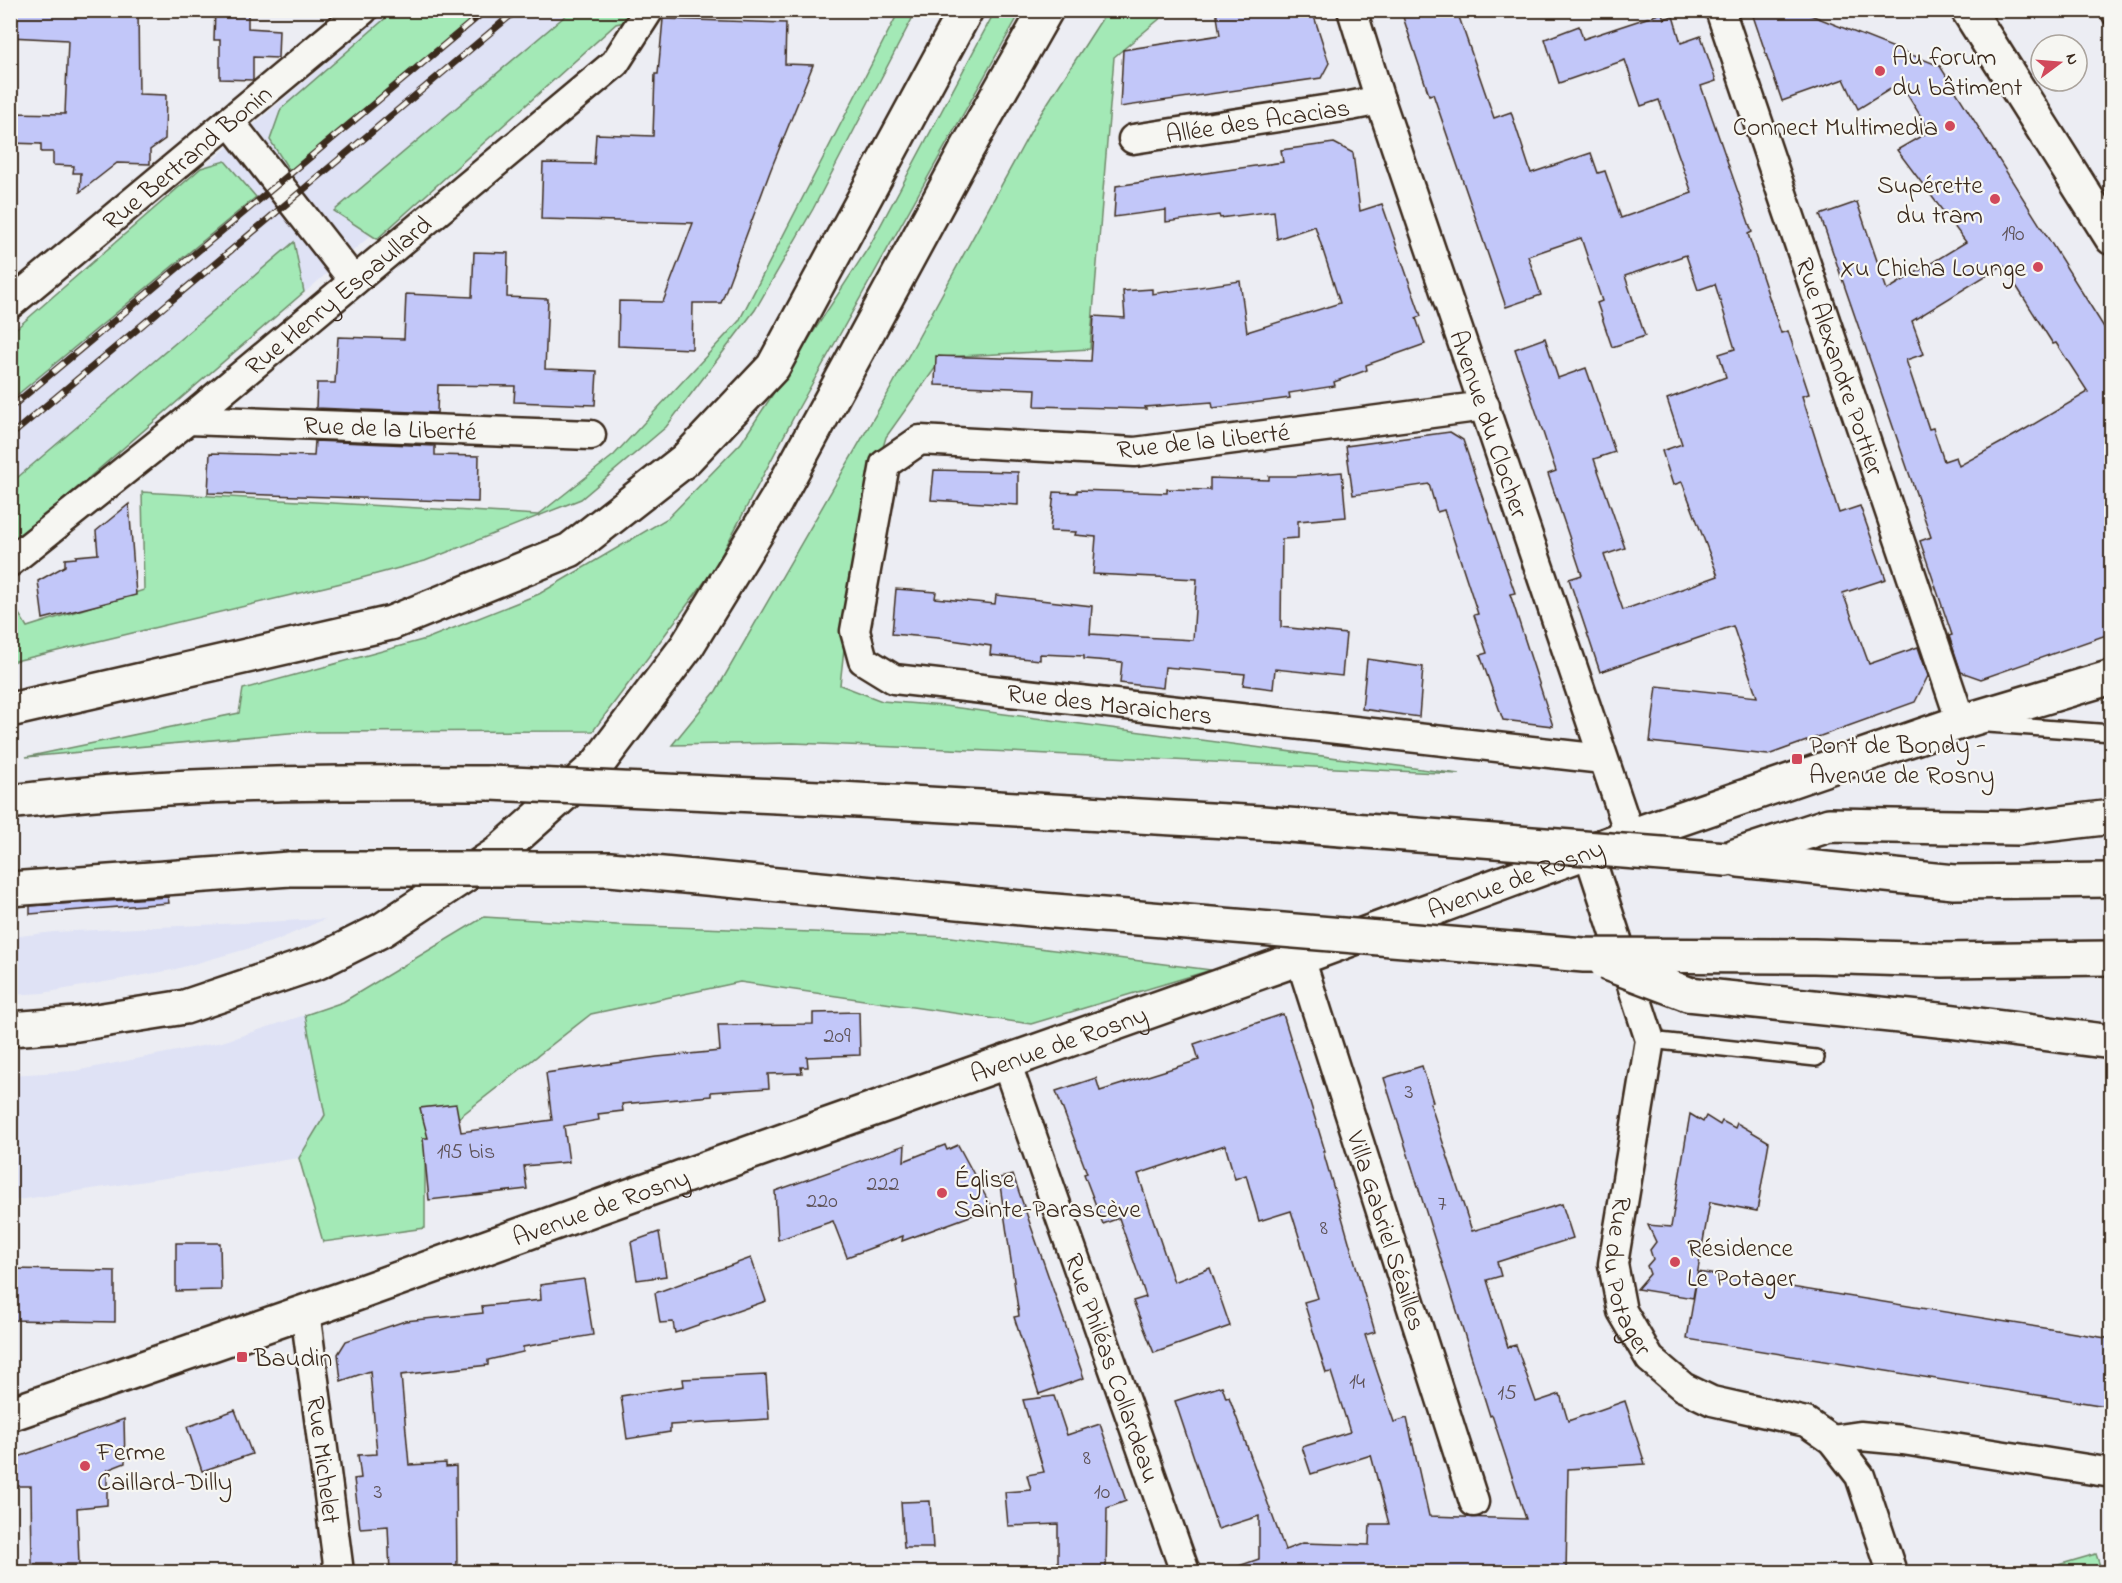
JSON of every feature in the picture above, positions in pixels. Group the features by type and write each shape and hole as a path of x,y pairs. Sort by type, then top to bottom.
{"main road":[{"path":"10,710 392,622 570,550 686,460 773,367 966,10"},
{"path":"10,1029 77,1024 185,1007 318,962 382,930 497,854 597,765 687,646 776,501 961,160 1046,10"},
{"path":"1968,10 2112,238"},
{"name":"Avenue de Rosny","path":"10,1414 342,1299 1300,958 1630,836 1961,722 2110,679"},
{"path":"10,802 61,796 300,782 491,783 840,799 1262,823 1726,859 1954,882 2112,880"},
{"path":"1726,859 1829,825 2019,828 2112,817"},
{"path":"10,889 290,869 610,869 1042,910 1584,955 1814,956 1943,960 2112,958"},
{"path":"1584,955 1688,994 1936,1020 2112,1042"}],"street":[{"name":"Rue Bertrand Bonin","path":"10,304 363,10"},
{"name":"Rue Henry Espaullard","path":"10,562 188,420 615,63 649,10"},
{"name":"Avenue du Clocher","path":"1352,10 1380,100 1630,836"},
{"name":"Rue Alexandre Pottier","path":"1720,10 1961,722"},
{"name":"Allée des Acacias","path":"1134,139 1380,100"},
{"path":"230,122 354,281"},
{"name":"Rue de la Liberté","path":"920,440 1135,452 1485,406"},
{"name":"Rue de la Liberté","path":"188,420 591,435"},
{"name":"Rue des Maraichers","path":"920,440 885,464 855,632 863,660 894,679 1603,759"},
{"name":"Rue du Potager","path":"1588,851 1650,1040 1613,1264 1622,1311 1650,1359 1683,1387 1712,1401 1806,1422 1832,1440 1860,1476 1892,1572"},
{"name":"Villa Gabriel Séailles","path":"1300,958 1474,1503"},
{"name":"Rue Philéas Collardeau","path":"1006,1062 1185,1572"},
{"name":"Rue Michelet","path":"305,1311 339,1572"},
{"path":"1832,1440 1860,1436 1903,1440 2112,1473"}],"lane":[{"path":"2107,10 2112,18"},
{"path":"1961,722 2112,733"},
{"path":"1650,1040 1816,1058"}],"shaded area":[{"path":"387,11 631,11 11,546 10,333"},
{"path":"325,919 275,941 172,970 43,993 11,995 11,937 54,932"},
{"path":"305,1015 325,1115 299,1158 11,1201 11,1075 75,1071 222,1042"}],"green space":[{"path":"395,10 483,11 291,173 270,140 281,109"},
{"path":"571,11 670,11 616,24 377,239 334,211"},
{"path":"899,11 916,11 813,209 755,310 666,427 581,499 425,561 11,662 11,601 27,627 144,590 142,492 538,515 614,455 739,321"},
{"path":"995,11 1021,11 799,407 714,569 593,731 300,732 26,757 239,713 243,689 426,639 539,594 668,518 741,443 870,245"},
{"path":"1107,11 1169,11 1114,57 1090,349 943,357 886,437 856,539 840,685 882,701 944,706 1459,774 793,743 672,745 716,691 887,395 1038,118"},
{"path":"225,161 256,197 11,400 11,333 201,168"},
{"path":"294,242 304,292 11,545 11,483"},
{"path":"484,917 617,925 951,937 1211,970 1031,1024 740,982 591,1014 425,1144 425,1228 323,1242 299,1158 325,1115 305,1015 343,1002"},
{"path":"2096,1554 2102,1572 2034,1572"}],"building":[{"path":"10,10 138,10 139,94 166,95 165,139 150,150 150,164 117,163 80,192 81,173 73,173 74,166 53,165 53,152 41,152 41,144 10,143 10,113 65,114 68,40 10,37"},
{"path":"215,10 248,13 248,28 279,30 278,58 253,57 253,80 220,79 220,40 214,40"},
{"path":"1216,10 1312,10 1329,63 1321,78 1120,107 1123,50 1220,35"},
{"path":"1751,10 1798,10 1940,66 2112,340 2112,633 1981,679 1961,672 1949,636 1952,635 1920,541 1931,537 1820,215 1857,202 1887,290 1966,242 1897,150 1930,131 1900,83 1858,109 1844,79 1782,101","holes":["2003,265 2053,344 2056,343 2088,392 1959,466 1956,457 1944,461 1933,428 1929,429 1906,360 1924,354 1912,321"]},
{"path":"1662,13 1664,19 1673,16 1681,43 1701,36 1716,81 1701,86 1752,232 1748,234 1781,333 1788,331 1809,394 1802,396 1839,513 1860,506 1886,579 1843,593 1869,664 1918,647 1928,676 1915,702 1768,755 1650,742 1657,686 1757,697 1733,626 1600,672 1569,579 1582,575 1548,474 1556,471 1515,349 1545,338 1558,378 1586,368 1615,452 1594,459 1625,548 1604,555 1623,610 1718,576 1682,482 1673,485 1662,451 1682,444 1667,399 1726,377 1719,354 1735,349 1715,284 1698,290 1686,255 1625,276 1645,336 1612,347 1597,303 1602,301 1581,238 1528,256 1541,295 1506,307 1433,94 1429,95 1403,17 1458,14 1494,118 1511,112 1531,173 1591,153 1598,173 1605,171 1621,218 1692,193 1659,100 1641,106 1625,60 1559,83 1545,39 1579,26 1583,39"},
{"path":"663,19 786,23 785,64 813,65 721,303 693,303 692,349 618,346 619,301 663,302 693,223 541,219 543,163 594,164 596,134 653,136 655,74 658,74"},
{"path":"1334,143 1353,153 1360,211 1382,204 1421,316 1416,318 1425,344 1366,365 1367,370 1334,382 1335,386 1289,393 1290,398 1213,408 1212,402 1145,407 1146,409 1035,406 1036,389 935,385 936,356 1091,361 1094,316 1125,318 1123,291 1152,289 1152,294 1240,281 1247,332 1340,303 1315,226 1277,239 1274,211 1166,222 1166,210 1114,217 1116,186 1283,162 1281,150"},
{"path":"474,252 508,253 507,297 548,299 545,369 597,371 595,405 514,402 515,386 438,385 437,413 316,408 317,383 335,383 338,337 404,339 406,294 472,297"},
{"path":"1450,432 1463,440 1515,593 1510,594 1553,726 1503,720 1480,655 1487,653 1474,615 1478,614 1444,510 1437,512 1429,484 1353,495 1346,446"},
{"path":"315,441 435,446 435,455 479,456 478,502 208,493 210,453 314,456"},
{"path":"934,470 1018,472 1018,505 931,500"},
{"path":"1342,472 1346,517 1298,521 1298,538 1282,539 1281,627 1346,634 1342,676 1275,669 1273,689 1243,685 1245,674 1165,667 1163,688 1120,683 1122,662 1084,659 1084,656 1040,654 1040,660 990,655 991,646 892,634 896,589 936,592 935,598 995,604 996,595 1092,606 1090,634 1193,640 1197,579 1093,574 1096,537 1075,535 1076,532 1050,531 1054,492 1077,493 1077,490 1167,493 1167,489 1210,490 1210,478 1269,480 1269,476"},
{"path":"129,504 136,595 43,619 38,581 65,566 65,559 98,554 96,531"},
{"path":"1367,659 1423,667 1419,717 1362,709"},
{"path":"168,897 169,903 30,914 30,906"},
{"path":"859,1012 860,1055 807,1057 808,1067 801,1067 802,1073 768,1074 769,1088 711,1092 711,1096 622,1104 623,1111 598,1114 599,1120 564,1126 569,1162 524,1166 527,1189 429,1200 423,1138 428,1138 420,1108 456,1104 461,1132 552,1120 546,1073 657,1057 720,1051 718,1025 813,1024 813,1013"},
{"path":"1283,1014 1325,1151 1323,1151 1375,1332 1365,1335 1394,1422 1407,1418 1429,1516 1526,1519 1492,1415 1490,1416 1384,1078 1422,1066 1433,1102 1430,1103 1472,1231 1562,1204 1573,1238 1497,1262 1501,1276 1487,1280 1508,1347 1516,1345 1536,1402 1560,1394 1568,1421 1625,1401 1645,1464 1568,1469 1566,1572 1234,1572 1233,1568 1259,1559 1259,1516 1218,1529 1175,1401 1222,1386 1226,1398 1229,1397 1285,1550 1303,1543 1369,1545 1370,1524 1389,1524 1371,1455 1311,1474 1302,1447 1350,1432 1331,1372 1326,1373 1304,1302 1318,1298 1291,1211 1259,1221 1246,1175 1235,1179 1225,1145 1138,1174 1174,1282 1210,1268 1230,1326 1154,1353 1133,1301 1146,1297 1119,1218 1103,1224 1084,1174 1087,1173 1056,1091 1096,1078 1100,1091 1199,1060 1194,1044"},
{"path":"1690,1114 1703,1122 1706,1116 1720,1125 1722,1121 1735,1128 1737,1123 1769,1142 1757,1211 1710,1202 1693,1298 1637,1289 1650,1274 1647,1266 1653,1259 1650,1250 1656,1242 1648,1225 1671,1227"},
{"path":"905,1145 904,1161 945,1145 947,1150 958,1145 992,1208 902,1241 903,1236 847,1257 833,1221 778,1240 775,1191"},
{"path":"1013,1175 1084,1378 1039,1394 1014,1317 1019,1316 999,1178"},
{"path":"659,1232 666,1276 637,1280 631,1242"},
{"path":"176,1243 220,1243 221,1290 176,1291"},
{"path":"751,1258 766,1301 675,1333 673,1322 660,1323 655,1293"},
{"path":"13,1269 115,1271 115,1322 12,1320"},
{"name":"Résidence Le Potager","path":"1698,1272 2112,1339 2112,1407 1687,1339"},
{"path":"584,1279 593,1335 523,1347 523,1352 488,1360 488,1365 401,1375 409,1465 446,1463 446,1467 456,1466 457,1572 390,1572 388,1526 360,1528 354,1479 361,1478 358,1455 377,1454 370,1371 341,1381 338,1354 346,1341 405,1321 483,1313 482,1306 541,1300 540,1285"},
{"path":"766,1375 769,1419 670,1425 670,1432 627,1439 621,1396 684,1386 683,1379"},
{"path":"1054,1396 1067,1435 1100,1424 1126,1501 1107,1508 1106,1572 1058,1572 1058,1524 1008,1526 1005,1492 1031,1490 1027,1475 1044,1472 1023,1400"},
{"path":"235,1410 252,1454 202,1471 187,1427"},
{"path":"124,1419 125,1463 107,1470 107,1505 77,1508 79,1564 32,1564 31,1486 10,1486 10,1460"},
{"path":"930,1501 933,1548 904,1548 901,1502"}],"railway":[{"path":"10,408 486,10"},
{"path":"10,436 517,10"}],"place":[{"name":"Au forum du bâtiment","path":"1880,71"},
{"name":"Connect Multimedia","path":"1950,126"},
{"name":"Supérette du tram","path":"1995,199"},
{"name":"Xu Chicha Lounge","path":"2038,267"},
{"name":"Pont de Bondy - Avenue de Rosny","path":"1797,759"},
{"name":"Église Sainte-Parascève","path":"942,1193"},
{"name":"Résidence Le Potager","path":"1675,1262"},
{"name":"Baudin","path":"242,1357"},
{"name":"Ferme Caillard-Dilly","path":"85,1466"}]}
